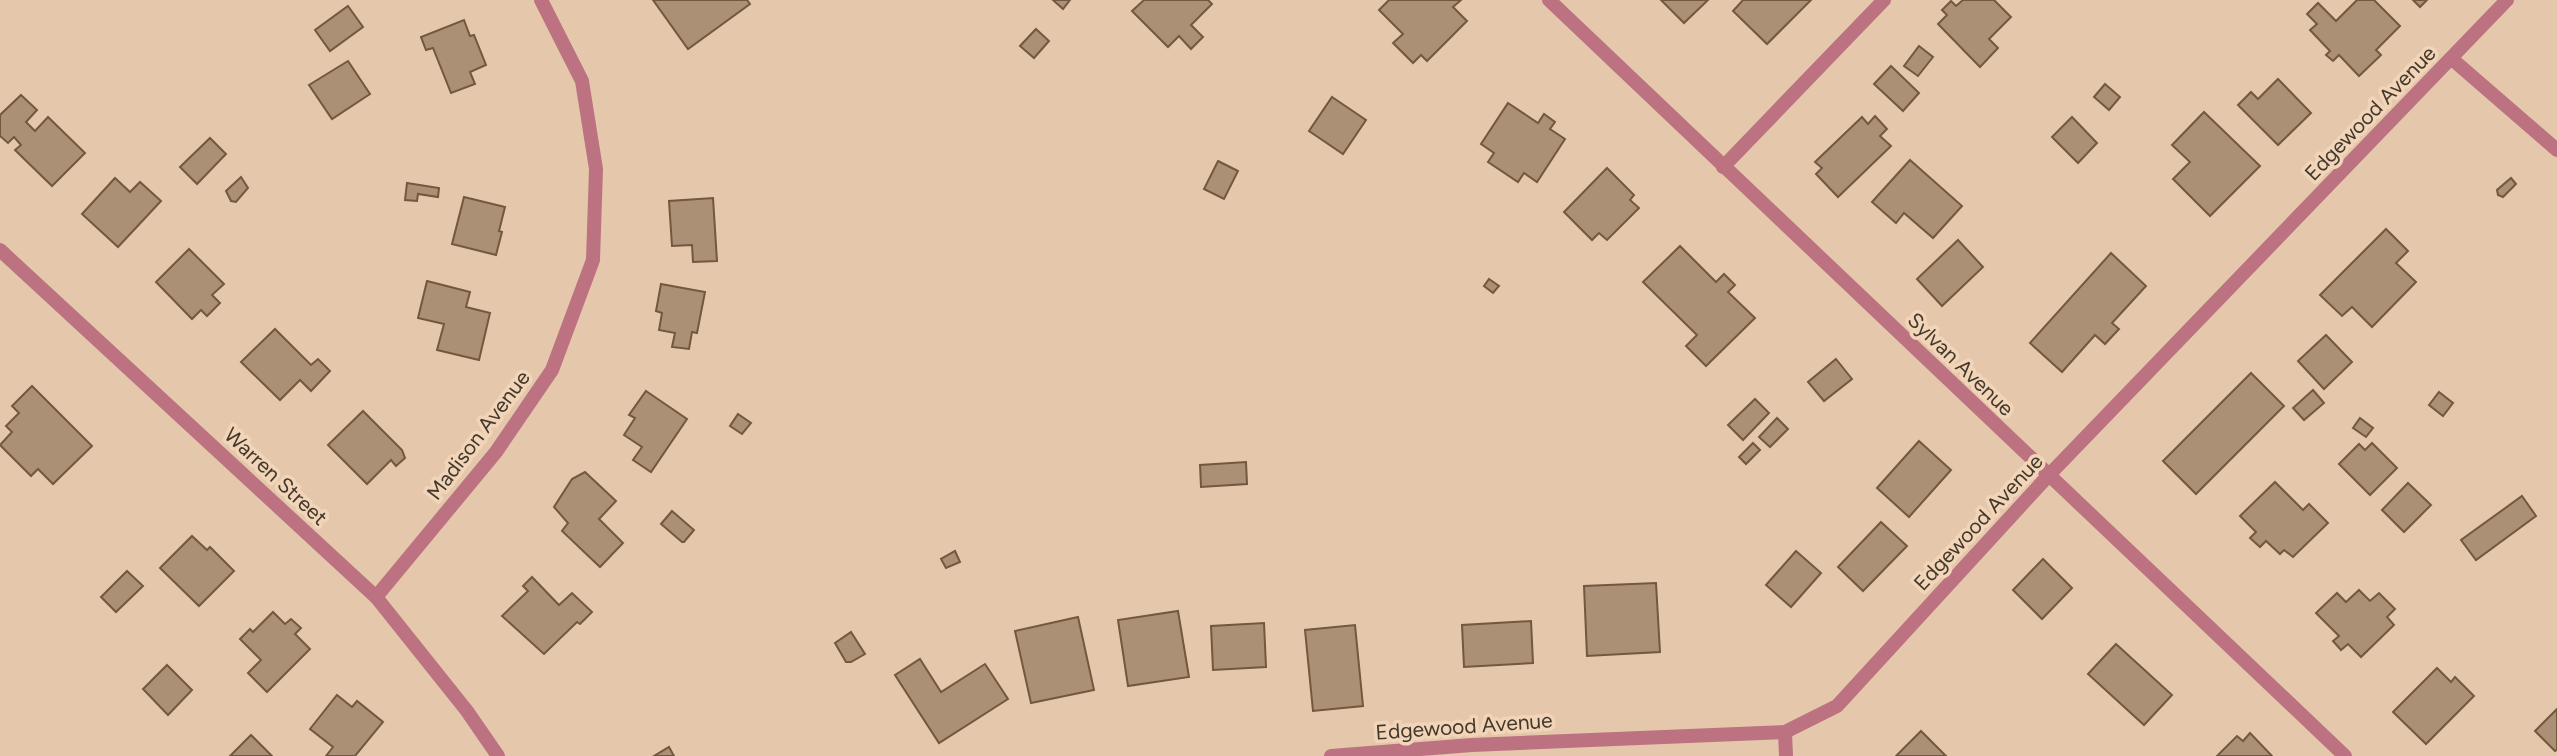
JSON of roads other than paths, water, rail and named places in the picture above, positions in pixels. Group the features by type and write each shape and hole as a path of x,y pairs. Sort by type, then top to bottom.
{"street":[{"name":"Madison Avenue","path":"376,597 496,452 552,370 593,260 596,169 582,81 541,0"},
{"name":"Sylvan Avenue","path":"1549,0 2345,756"},
{"path":"1723,167 1884,0"},
{"name":"Edgewood Avenue","path":"1331,756 1472,745 1785,732 1837,706 2048,476 2507,0"},
{"path":"2452,59 2557,150"},
{"name":"Warren Street","path":"0,250 376,597 467,711 498,756"},
{"path":"1785,732 1786,756"}]}
